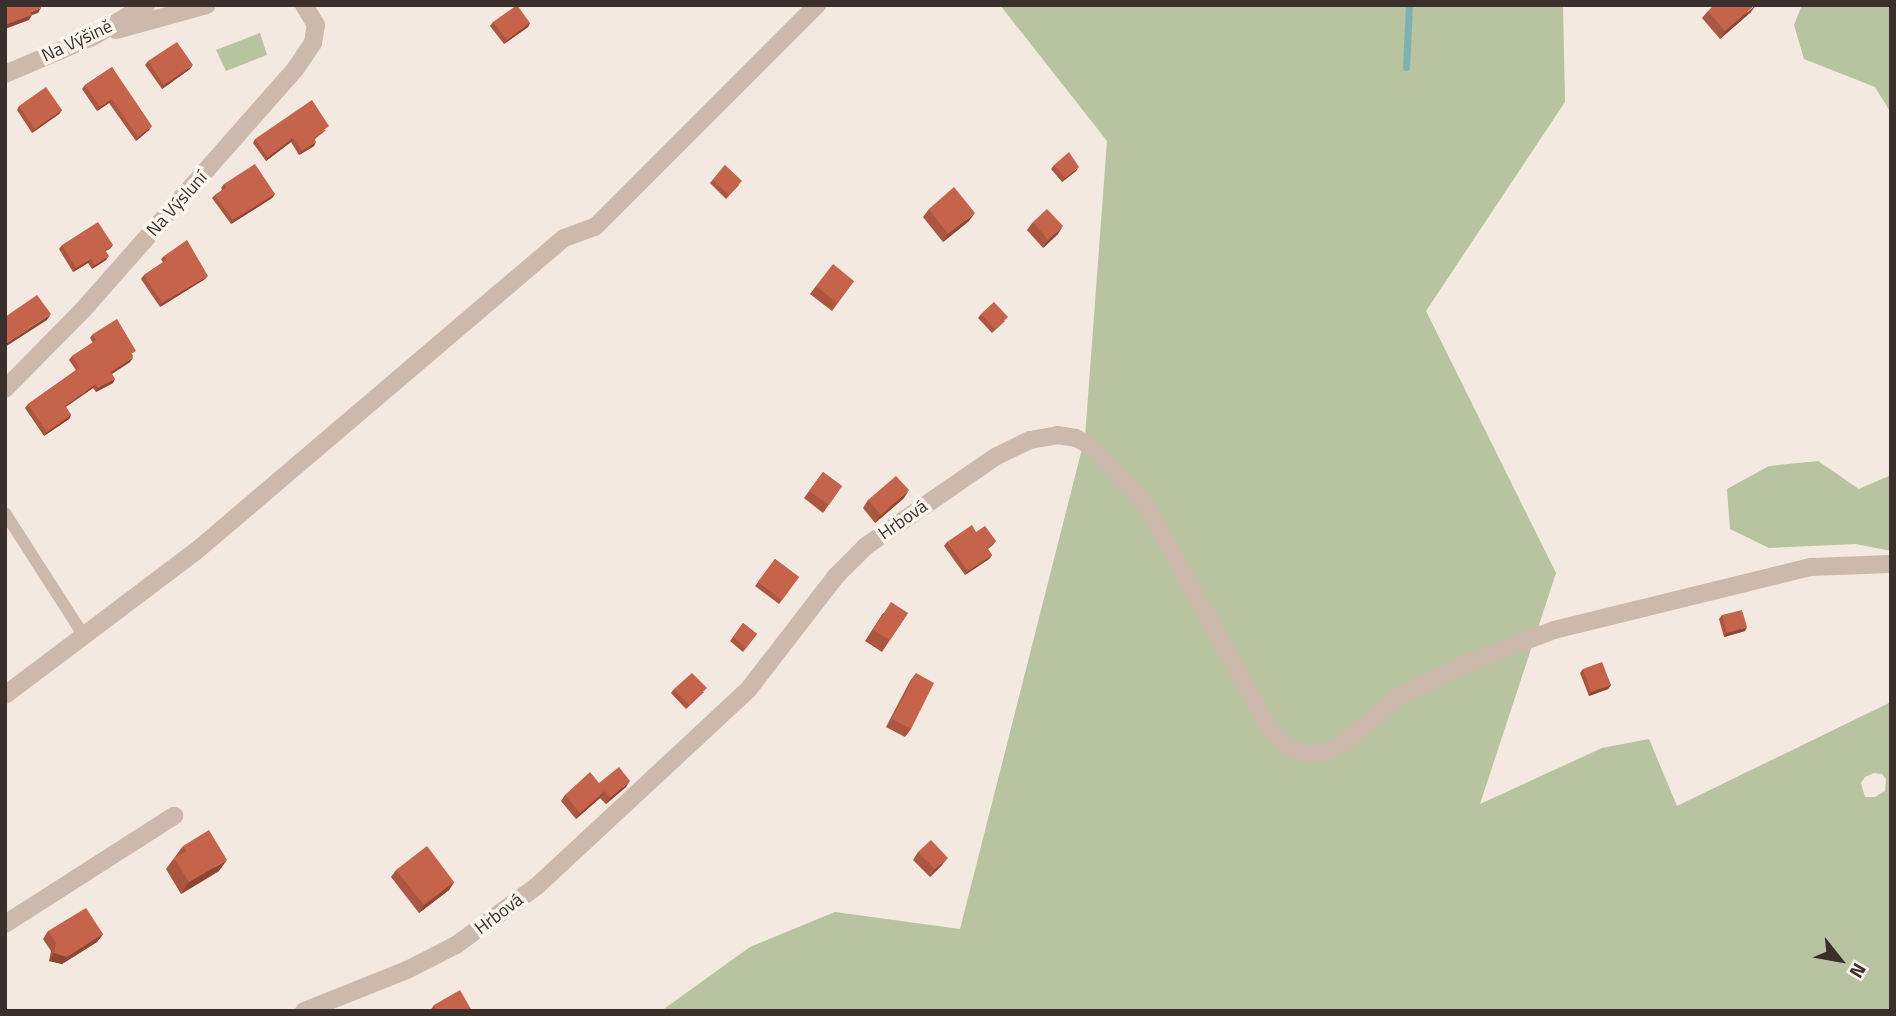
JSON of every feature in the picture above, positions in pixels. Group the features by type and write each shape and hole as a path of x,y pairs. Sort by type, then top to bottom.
{"street":[{"name":"Na Výšině","path":"5,74 94,36 146,5"},
{"path":"94,36 207,5"},
{"name":"Na Výsluní","path":"5,389 82,311 296,68 313,43 316,25 304,5"},
{"path":"5,695 195,552 564,238 595,227 817,5"},
{"name":"Hrbová","path":"304,1011 407,970 456,945 537,886 748,690 836,576 866,546 995,457 1030,440 1057,435 1076,438 1092,447 1144,503 1270,730 1290,749 1309,754 1329,751 1345,742 1398,697 1468,663 1554,631 1811,567 1891,564"},
{"path":"5,924 174,816"}],"lane":[{"path":"5,513 84,636"}],"green space":[{"path":"1000,5 1563,5 1565,102 1426,311 1556,573 1480,804 1602,748 1649,739 1677,806 1891,702 1891,1011 661,1011 750,947 835,912 960,929 1085,437 1107,141","holes":["1874,773 1882,774 1886,779 1885,791 1875,797 1865,797 1861,783 1865,777"]},
{"path":"1802,5 1891,5 1891,113 1875,87 1804,59 1794,25"},
{"path":"260,33 267,55 226,71 216,50"},
{"path":"1818,461 1859,489 1891,475 1891,551 1856,544 1769,548 1730,529 1727,489 1769,466"}],"building":[{"path":"5,5 40,5 41,8 31,12 32,15 5,25"},
{"path":"517,5 530,23 507,40 493,22"},
{"path":"1714,5 1755,5 1725,31 1708,11"},
{"path":"177,42 193,65 164,85 148,61"},
{"path":"112,67 152,126 138,137 112,99 100,107 85,85"},
{"path":"46,87 62,110 35,129 19,106"},
{"path":"312,100 329,126 314,138 316,142 302,151 293,138 268,157 255,139"},
{"path":"1069,152 1079,167 1065,178 1054,165"},
{"path":"255,164 275,194 233,220 215,195 226,188 224,184"},
{"path":"725,165 742,181 729,195 713,180"},
{"path":"954,187 975,213 948,234 929,209"},
{"path":"1047,209 1063,226 1048,240 1033,222"},
{"path":"98,222 113,245 105,250 109,256 95,265 91,259 76,268 62,245"},
{"path":"187,240 208,276 162,303 144,275 167,260 164,256"},
{"path":"833,264 854,281 837,303 816,286"},
{"path":"37,295 51,314 5,344 5,317"},
{"path":"994,302 1008,317 995,329 981,314"},
{"path":"117,319 136,351 131,354 133,358 111,372 115,379 98,388 96,384 65,406 71,415 47,432 28,404 80,368 72,356 96,340 93,334"},
{"path":"823,472 842,486 829,505 809,491"},
{"path":"896,476 909,490 881,515 868,500"},
{"path":"972,525 976,532 985,526 996,541 987,548 992,555 968,571 947,542"},
{"path":"775,559 799,577 782,600 758,582"},
{"path":"891,602 908,613 890,640 873,630"},
{"path":"1742,610 1747,627 1727,633 1722,615"},
{"path":"743,623 757,634 746,648 733,637"},
{"path":"1602,662 1611,685 1591,692 1583,669"},
{"path":"692,673 707,688 689,705 674,689"},
{"path":"916,673 934,683 911,729 892,719"},
{"path":"619,767 630,781 610,798 605,791 580,813 565,795 590,772 599,783"},
{"path":"209,830 227,860 189,882 174,858 186,851 183,846"},
{"path":"931,840 948,858 935,869 918,852"},
{"path":"427,846 454,882 424,905 396,870"},
{"path":"86,908 103,934 67,957 54,953 56,943 48,931"},
{"path":"460,990 472,1011 437,1011 434,1005"}],"waterway":[{"path":"1406,67 1409,5"}]}
